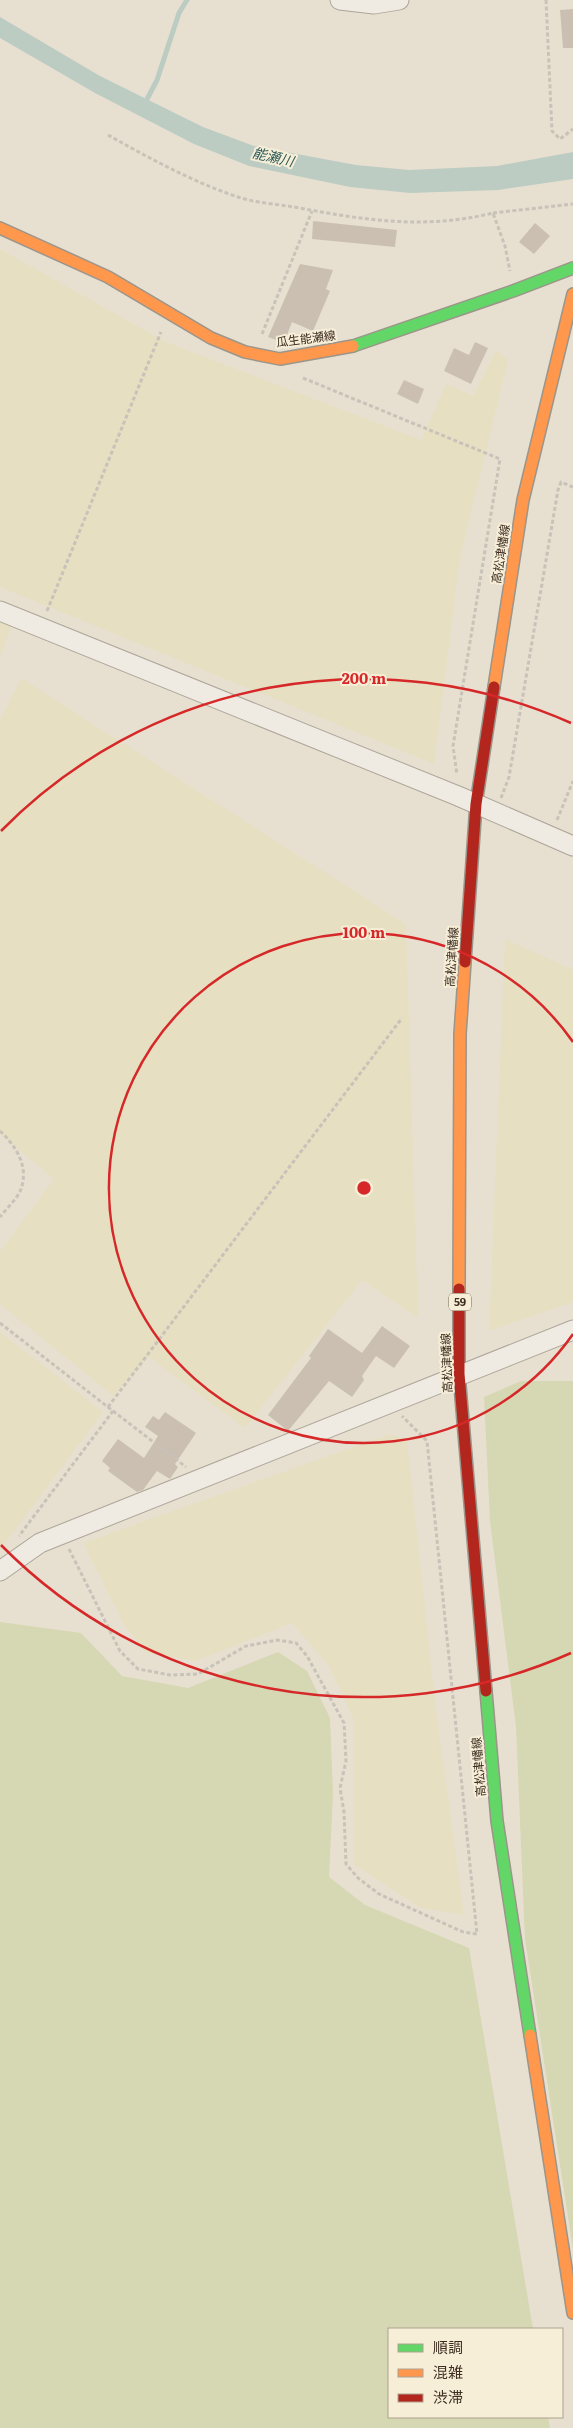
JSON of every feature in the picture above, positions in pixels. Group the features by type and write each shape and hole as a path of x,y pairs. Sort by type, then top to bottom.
{"main road":[{"name":"瓜生能瀬線","path":"0,228 108,277 211,338 255,354 280,359 343,348 513,291 573,268"},
{"name":"高松津幡線","path":"573,294 523,500 476,804 460,1034 459,1374 497,1821 573,2313"}],"street":[{"path":"340,0 374,4 399,0"},
{"path":"0,612 495,811 573,846"},
{"path":"0,1571 40,1543 573,1330"}],"path":[{"path":"546,0 552,131 560,139 573,129"},
{"path":"108,136 172,168 239,197 375,220 425,224 472,218 493,213 573,204"},
{"path":"255,354 312,210"},
{"path":"493,213 505,246 513,291"},
{"path":"41,628 169,313"},
{"path":"290,357 298,376 500,459 453,746 458,796"},
{"path":"495,811 509,777 558,490 562,482 573,487"},
{"path":"551,837 573,781"},
{"path":"108,1408 402,1018"},
{"path":"0,1131 10,1140 25,1166 21,1190 0,1217"},
{"path":"0,1323 201,1478"},
{"path":"62,1534 120,1651 138,1668 170,1675 198,1674 246,1646 277,1640 296,1643 307,1656 344,1723 346,1761 340,1788 344,1812 346,1864 358,1878 379,1894 463,1932 478,1934 426,1441 391,1402"},
{"path":"18,1536 113,1411"}],"shaded area":[{"path":"0,249 166,342 421,440 446,384 473,396 496,350 508,360 460,558 434,764 0,587"},
{"path":"0,620 12,625 0,657"},
{"path":"21,678 406,924 418,1318 362,1280 245,1428 149,1357 113,1396 0,1304 0,1251 54,1179 0,1134 0,721"},
{"path":"505,939 573,970 573,1302 489,1331"},
{"path":"0,1332 103,1412 0,1550"},
{"path":"390,1434 407,1440 435,1702 464,1915 421,1908 353,1864 354,1720 329,1666 292,1623 196,1661 146,1653 123,1623 83,1543"}],"green space":[{"path":"521,1381 573,1381 573,2249 525,1939 516,1727 490,1521 484,1397"},
{"path":"0,1622 81,1633 122,1676 188,1688 278,1652 307,1671 330,1718 333,1794 329,1877 365,1905 469,1948 533,2328 388,2328 388,2418 548,2418 550,2428 0,2428"}],"water":[{"name":"能瀬川","path":"0,17 100,76 203,127 254,146 356,165 409,170 497,166 573,152 573,179 498,190 410,193 350,187 249,166 194,144 95,93 0,38"}],"building":[{"path":"573,9 573,48 563,48 560,10"},
{"path":"313,221 397,230 395,247 312,239"},
{"path":"535,223 550,236 534,254 519,242"},
{"path":"300,264 333,270 326,289 330,291 313,331 292,322 284,343 268,337"},
{"path":"475,342 488,348 471,384 444,371 454,348 469,355"},
{"path":"404,380 424,389 418,404 397,394"},
{"path":"382,1326 410,1346 394,1368 376,1356 362,1376 364,1380 352,1397 329,1381 288,1431 268,1415 311,1358 309,1356 328,1329 362,1353"},
{"path":"165,1412 196,1433 175,1464 178,1467 170,1479 157,1471 143,1490 137,1492 108,1471 110,1468 102,1461 118,1439 144,1458 158,1436 145,1427 153,1416 159,1420"}],"waterway":[{"path":"144,105 157,80 179,13 187,0"}],"traffic: fast":[{"path":"353,346 513,291 573,268"},
{"path":"486,1691 497,1821 530,2035"}],"traffic: slow":[{"path":"0,228 108,277 211,338 245,352 280,359 353,346"},
{"path":"494,687 523,500 573,294"},
{"path":"459,1289 460,1034 465,962"},
{"path":"530,2035 573,2313"}],"traffic: jam":[{"path":"465,962 476,804 494,687"},
{"path":"459,1289 459,1374 486,1691"}]}
